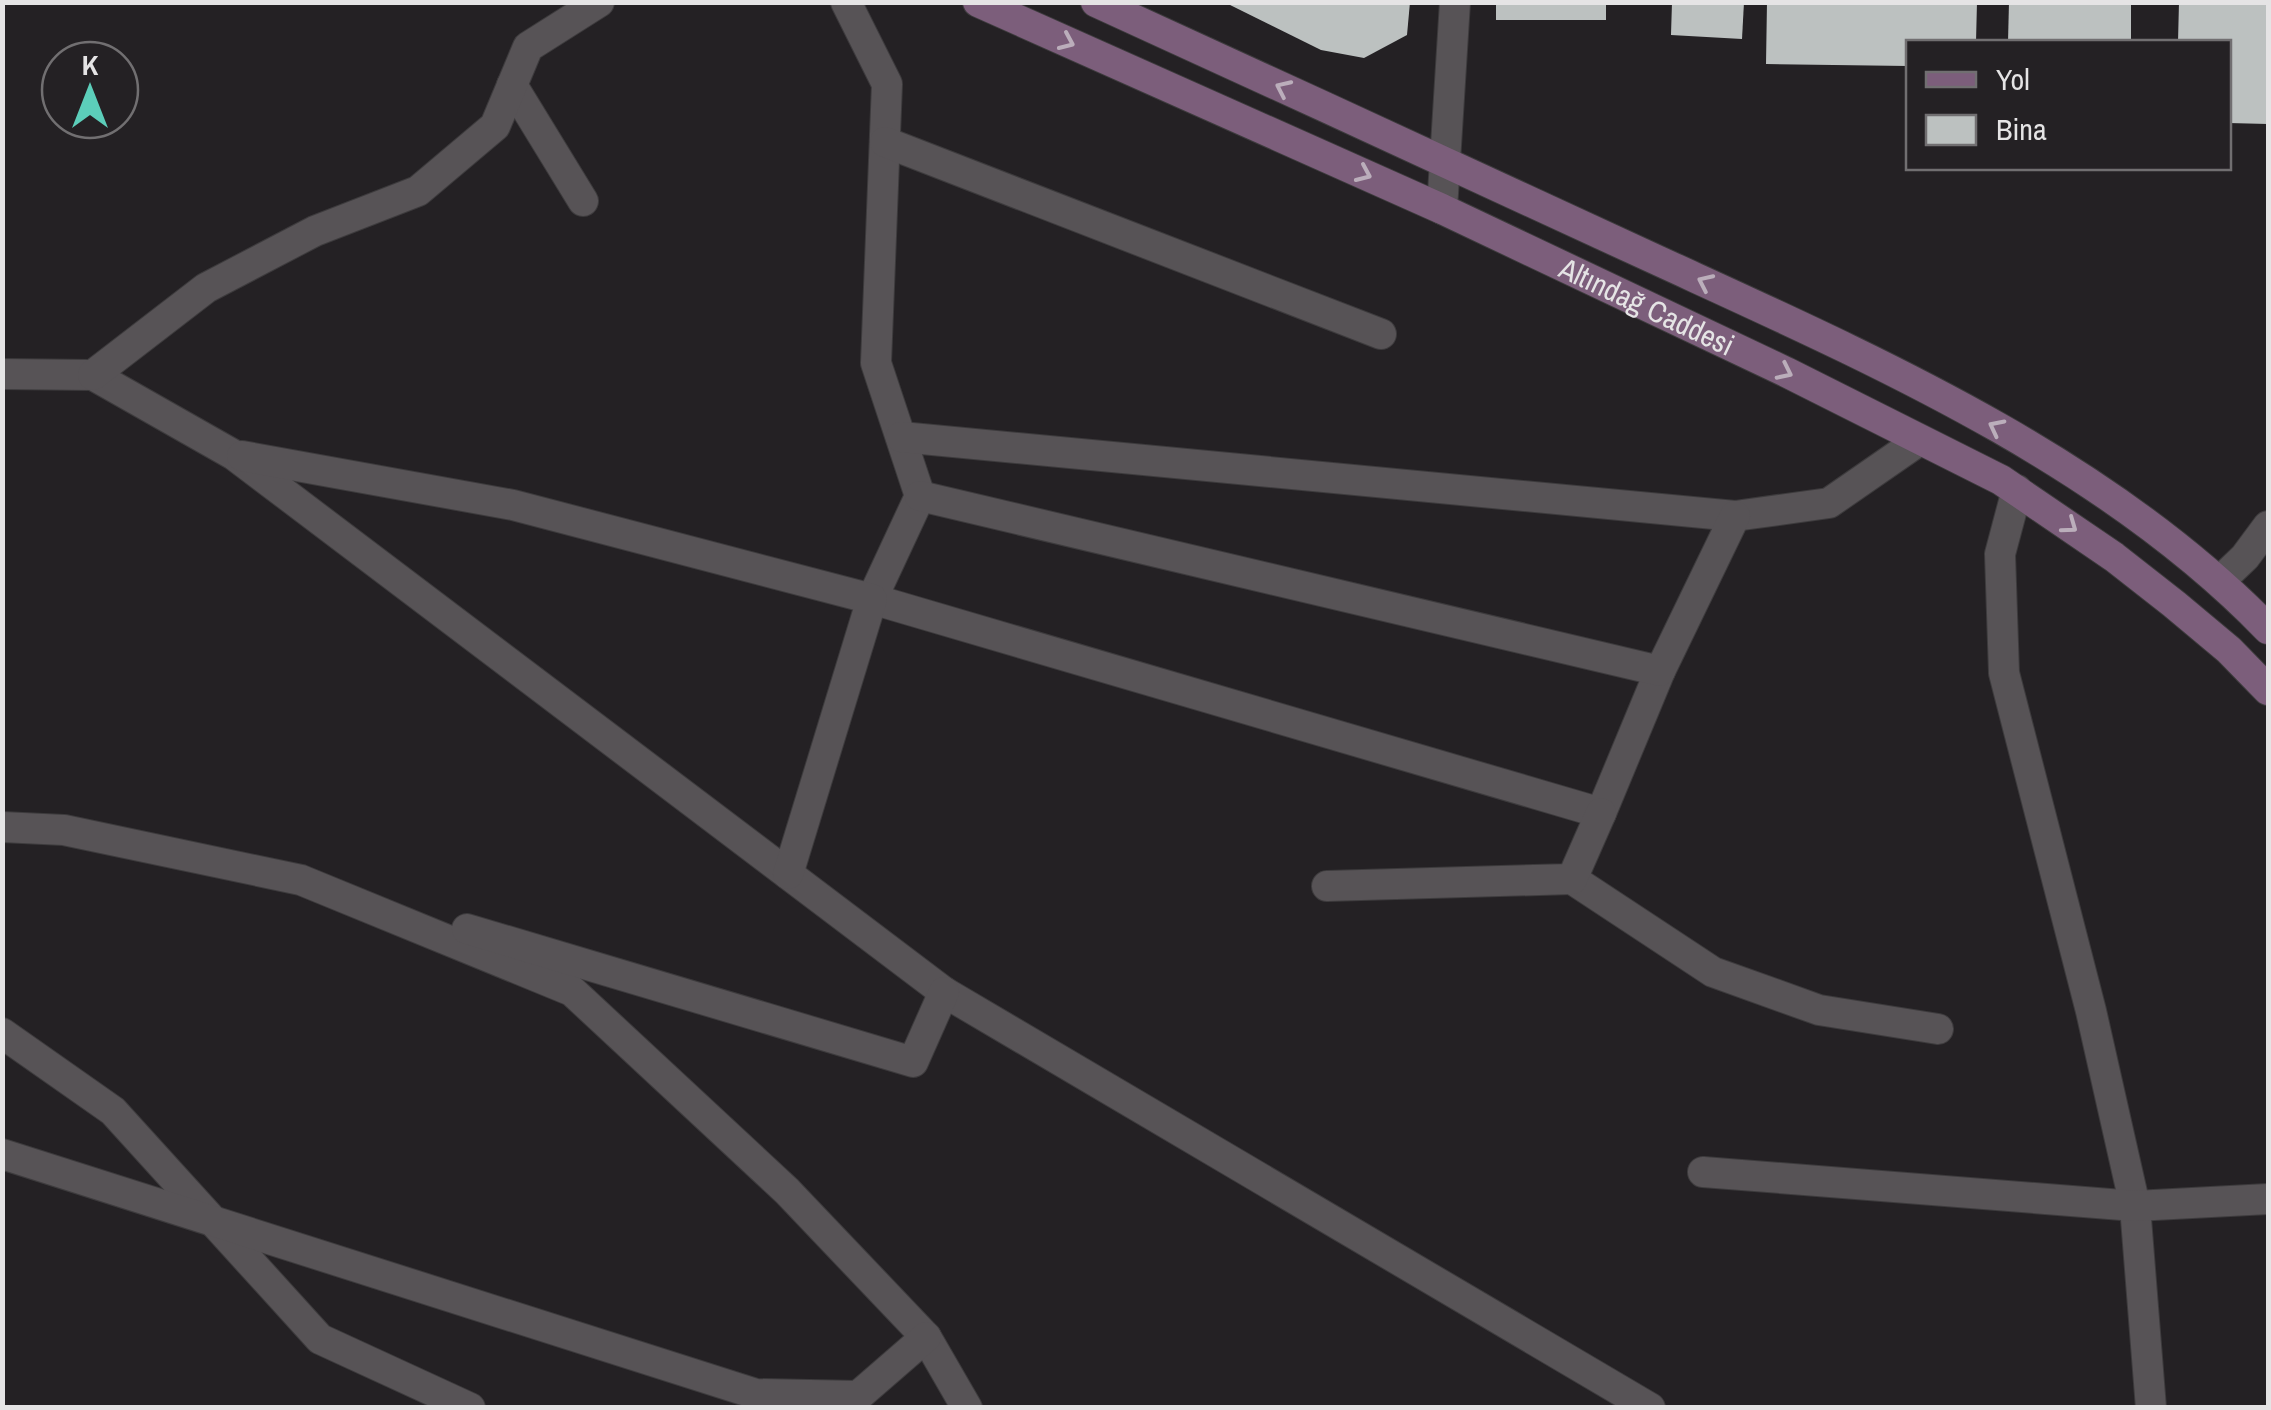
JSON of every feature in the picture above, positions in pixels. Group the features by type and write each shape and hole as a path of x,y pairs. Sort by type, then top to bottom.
{"main road":[{"name":"Altındağ Caddesi","path":"978,2 1442,209 1786,372 2017,490 2174,604 2229,650 2268,690"},
{"name":"Altındağ Caddesi","path":"1096,2 1816,335 2019,438 2129,510 2220,580 2268,629"},
{"path":"2174,604 2220,580"}],"street":[{"path":"93,375 206,288 315,231 418,191 496,126 528,46 599,2"},
{"path":"788,874 872,599 920,496 876,362 887,84 846,2"},
{"path":"1442,209 1455,2"},
{"path":"512,85 583,201"},
{"path":"885,142 1382,334"},
{"path":"2,374 93,375 234,455 944,992 1650,1408"},
{"path":"900,437 1735,516 1828,503 1920,440"},
{"path":"234,455 512,505 872,599 1602,813"},
{"path":"2017,490 2000,554 2004,673 2092,1011 2135,1206 2151,1408"},
{"path":"920,496 1660,671"},
{"path":"1572,878 1660,671 1735,516"},
{"path":"2220,580 2245,557 2268,526"},
{"path":"2,827 64,830 301,880 913,1062 944,992"},
{"path":"1327,886 1572,878 1713,972 1820,1010 1938,1029"},
{"path":"301,880 572,991 787,1191 926,1337 967,1408"},
{"path":"2,1033 113,1110 320,1340 470,1408"},
{"path":"2,1154 756,1394 858,1396 926,1337"},
{"path":"1704,1172 2135,1206 2268,1199"}],"building":[{"path":"1224,2 1410,2 1407,35 1364,58 1321,50"},
{"path":"1496,2 1606,2 1606,20 1496,20"},
{"path":"1672,2 1744,2 1742,39 1671,35"},
{"path":"1767,2 1977,2 1976,40 1906,40 1906,66 1766,64"},
{"path":"2009,2 2131,2 2131,40 2008,40"},
{"path":"2179,2 2268,2 2268,124 2231,123 2231,40 2178,40"}]}
